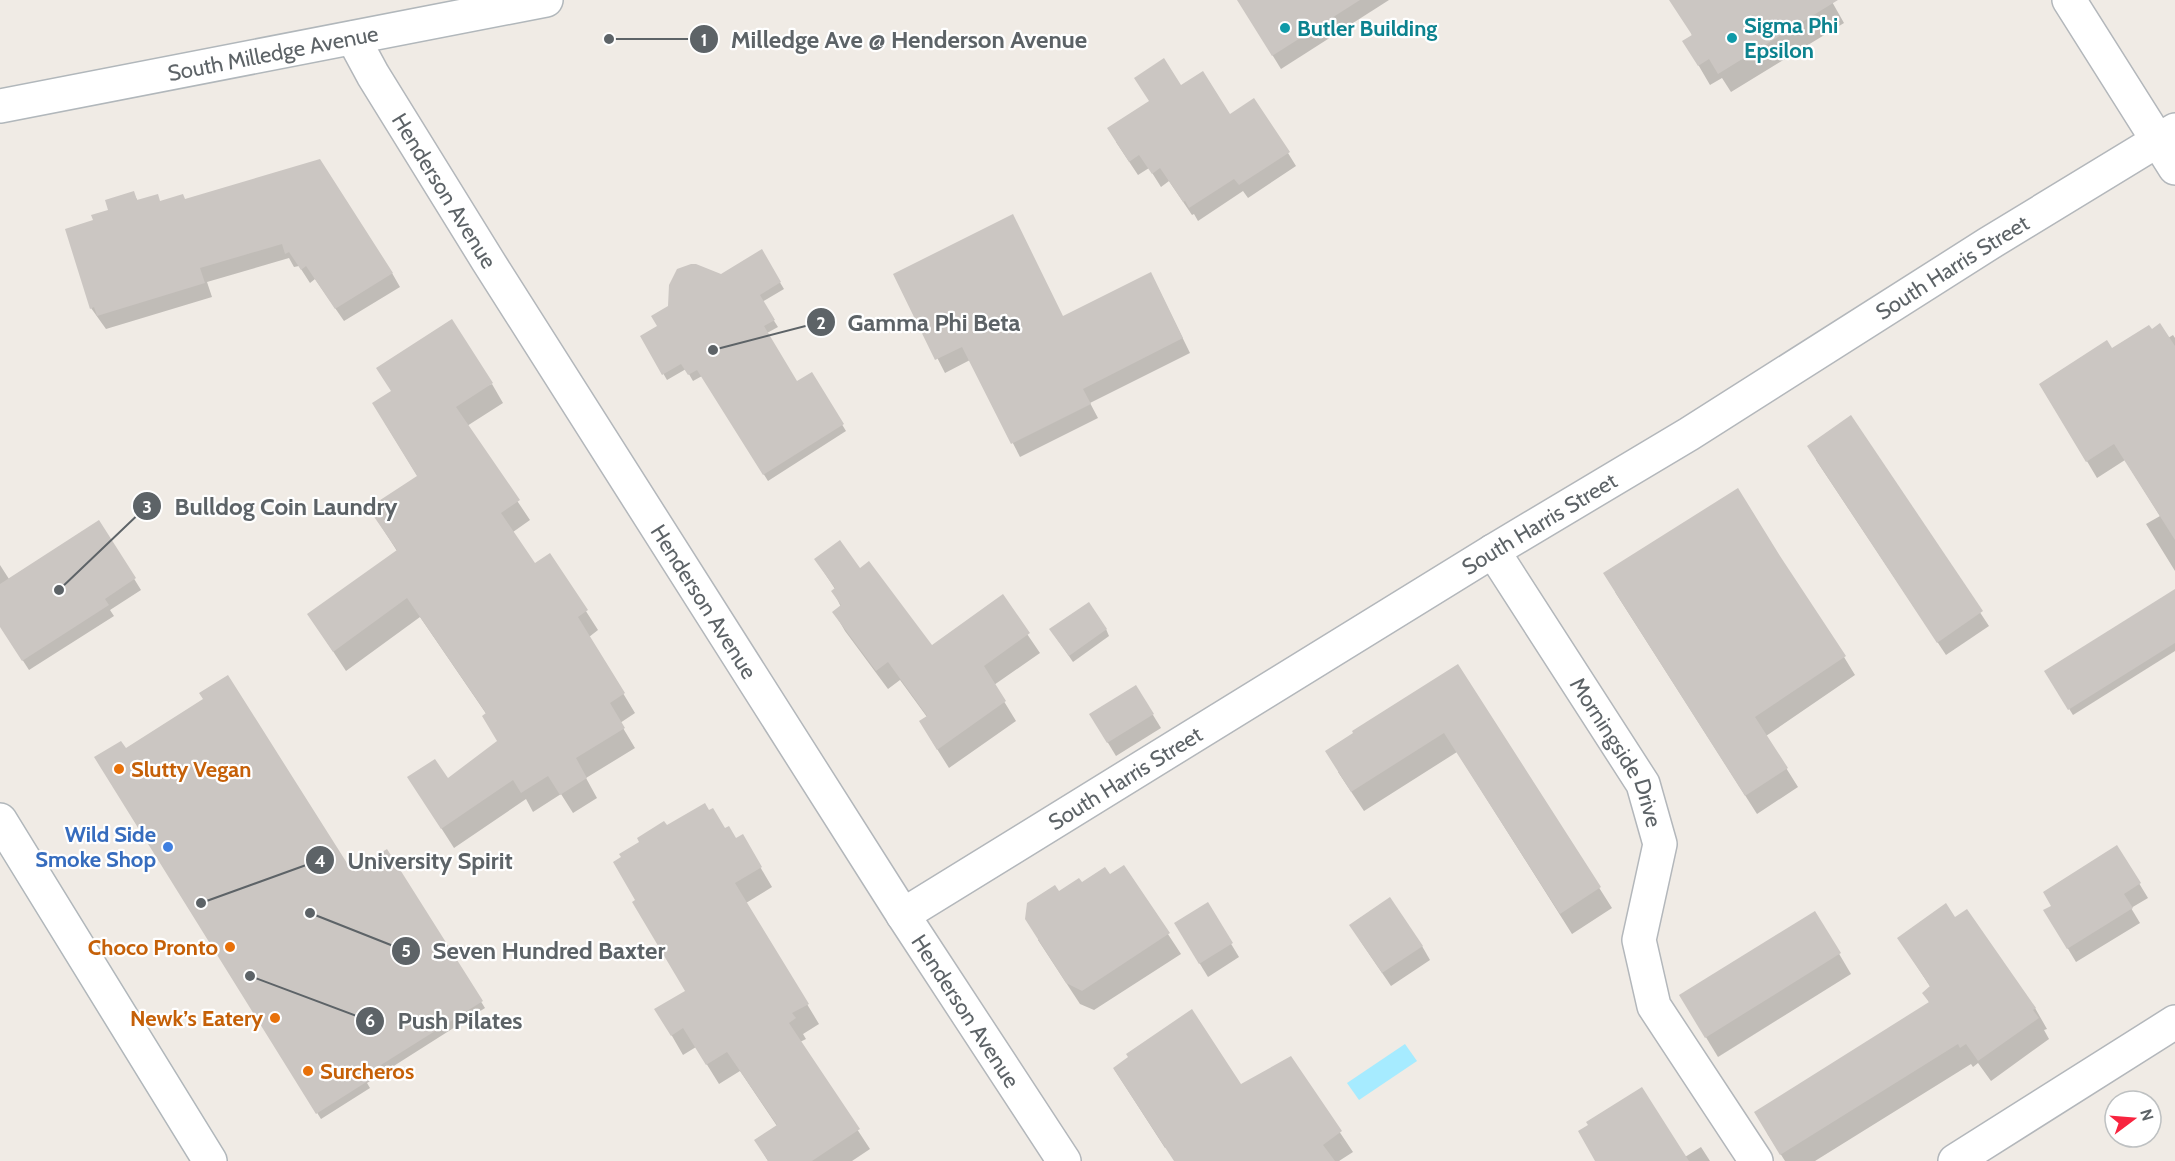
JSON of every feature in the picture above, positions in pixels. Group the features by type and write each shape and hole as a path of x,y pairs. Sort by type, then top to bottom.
{"street":[{"name":"South Milledge Avenue","path":"0,106 546,0"},
{"path":"2069,0 2166,135 2175,168"},
{"name":"Henderson Avenue","path":"352,38 488,261 903,915 1064,1161"},
{"name":"South Harris Street","path":"903,915 1493,551 1689,434 1988,244 2166,135"},
{"name":"Morningside Drive","path":"1493,551 1643,784 1660,844 1639,940 1654,1006 1756,1161"},
{"path":"0,820 210,1161"},
{"path":"1955,1161 2175,1022"}],"water":[{"path":"1405,1044 1417,1061 1359,1100 1347,1083"}],"building":[{"name":"Butler Building","path":"1237,0 1360,0 1272,56"},
{"name":"Sigma Phi Epsilon","path":"1669,0 1838,0 1718,74 1709,59 1698,66 1682,41 1692,35"},
{"path":"1164,58 1181,85 1203,71 1230,114 1254,98 1290,152 1239,185 1234,179 1189,208 1160,168 1152,174 1139,155 1129,162 1107,128 1149,101 1134,78"},
{"path":"320,159 393,273 335,309 306,266 301,270 289,252 285,254 282,244 200,268 205,283 97,316 94,307 90,309 65,229 93,220 91,215 108,210 105,200 134,191 137,200 158,194 160,201 183,194 185,199"},
{"path":"1013,214 1063,316 1151,272 1183,338 1083,389 1091,404 1011,444 962,347 935,360 893,274"},
{"path":"762,249 781,282 760,295 775,320 764,326 797,381 812,372 844,424 763,475 697,370 688,375 681,364 662,375 640,336 657,326 651,316 668,306 669,285 677,269 696,264 721,274"},
{"path":"452,319 493,383 456,407 520,500 501,513 535,563 550,553 588,610 578,617 625,693 610,703 625,728 576,758 587,778 560,795 548,776 521,793 513,780 441,829 407,777 435,759 448,778 497,741 482,716 486,713 407,598 333,652 307,614 397,550 368,508 417,476 372,403 391,391 376,368"},
{"path":"2160,323 2175,346 2175,540 2114,444 2086,462 2039,384 2107,340 2112,348 2149,325 2152,329"},
{"path":"1851,415 1983,611 1937,643 1807,446"},
{"path":"1738,488 1846,656 1755,717 1788,768 1745,796 1603,573"},
{"path":"99,520 136,578 105,599 109,605 22,661 0,627 0,584"},
{"path":"840,540 860,568 869,561 932,645 1003,594 1030,633 984,666 1006,701 937,750 919,721 927,716 888,662 876,671 832,612 841,605 831,591 835,588 814,559"},
{"path":"2175,589 2175,643 2068,710 2044,671"},
{"path":"1089,602 1107,629 1069,656 1049,629"},
{"path":"1458,664 1601,887 1560,914 1444,733 1351,792 1325,751 1353,733 1352,731"},
{"path":"228,675 352,871 387,849 483,1001 365,1075 368,1081 316,1114 94,757 121,741 126,748 203,699 199,693"},
{"path":"1136,685 1154,714 1107,743 1089,714"},
{"path":"705,803 709,810 713,808 725,828 729,826 736,838 743,834 762,867 735,883 809,1004 792,1013 796,1018 789,1023 860,1129 812,1161 768,1161 754,1140 777,1125 727,1052 706,1065 683,1028 671,1036 654,1009 685,991 632,902 635,900 613,862 621,857 619,854 639,842 637,838 664,821 667,825"},
{"path":"2117,845 2141,883 2124,894 2133,908 2067,949 2043,910 2051,906 2043,892"},
{"path":"1124,865 1170,933 1082,991 1066,983 1025,919 1027,903 1055,885 1059,891 1079,878 1082,882 1105,867 1110,874"},
{"path":"1390,897 1423,946 1382,973 1349,925"},
{"path":"1208,902 1233,943 1199,964 1174,923"},
{"path":"1946,903 1955,917 1967,909 2036,1008 2033,1010 2039,1018 1978,1061 1966,1044 1960,1048 1958,1044 1780,1155 1754,1112 1929,1002 1922,993 1930,986 1897,938"},
{"path":"1815,911 1841,953 1705,1038 1679,995"},
{"path":"1192,1009 1241,1084 1291,1056 1342,1131 1323,1145 1335,1161 1174,1161 1113,1068 1128,1057 1126,1054"},
{"path":"1642,1087 1689,1161 1595,1161 1578,1131 1588,1125 1586,1122"}],"place":[{"name":"Butler Building","path":"1285,28"},
{"name":"Sigma Phi Epsilon","path":"1732,38"},
{"name":"Milledge Ave @ Henderson Avenue","path":"609,39"},
{"name":"Gamma Phi Beta","path":"713,350"},
{"name":"Bulldog Coin Laundry","path":"59,590"},
{"name":"Slutty Vegan","path":"119,769"},
{"name":"Wild Side Smoke Shop","path":"168,847"},
{"name":"University Spirit","path":"201,903"},
{"name":"Seven Hundred Baxter","path":"310,913"},
{"name":"Choco Pronto","path":"230,947"},
{"name":"Push Pilates","path":"250,976"},
{"name":"Newk’s Eatery","path":"275,1018"},
{"name":"Surcheros","path":"308,1071"}]}
